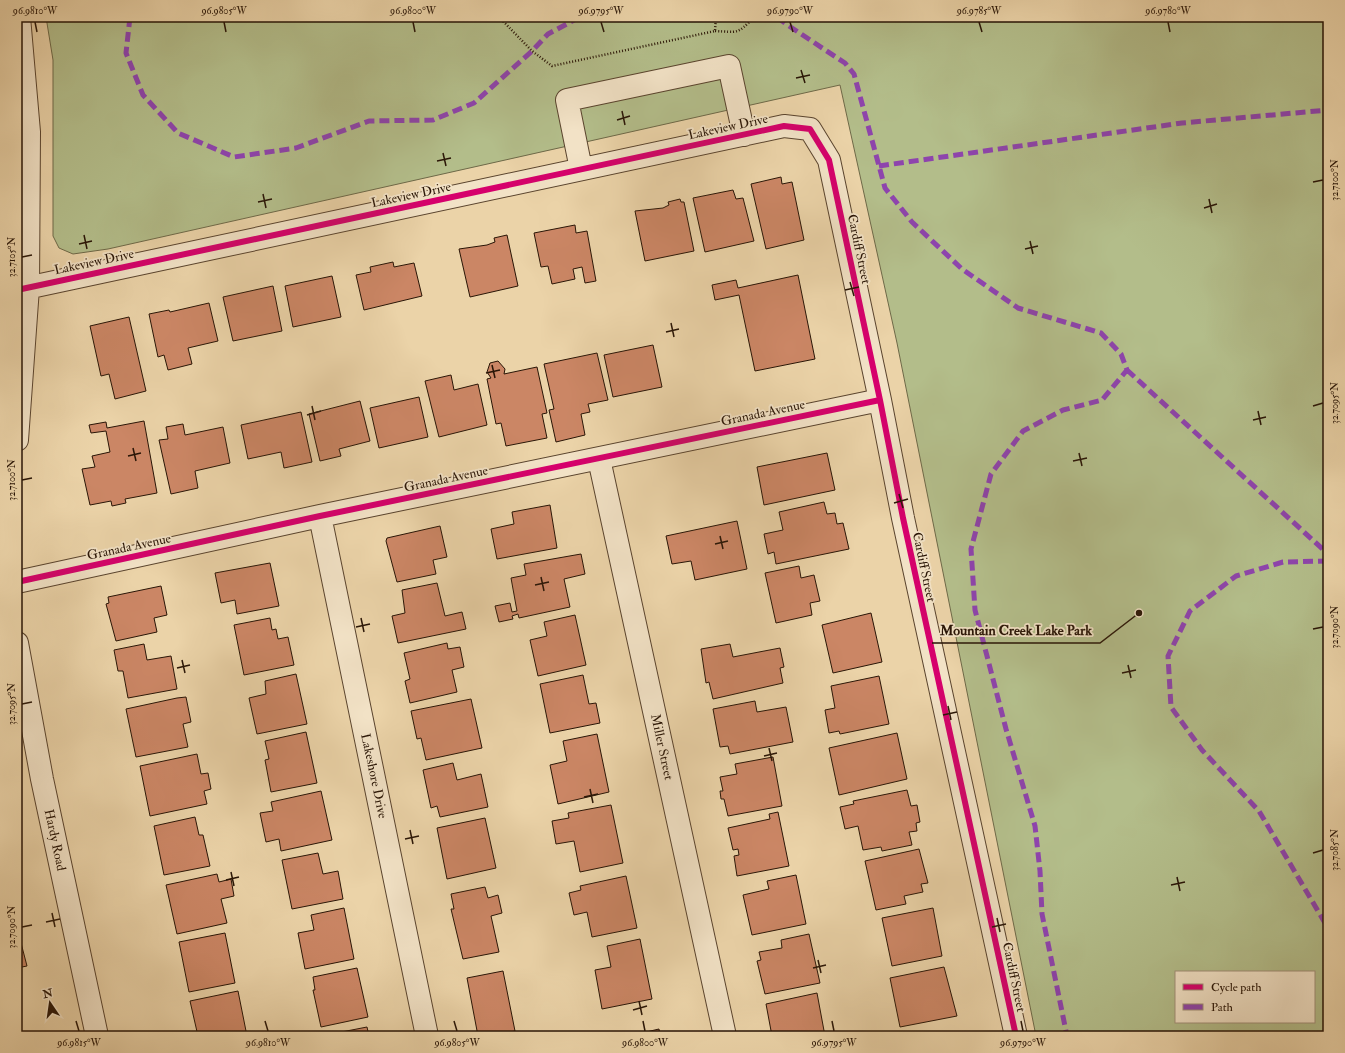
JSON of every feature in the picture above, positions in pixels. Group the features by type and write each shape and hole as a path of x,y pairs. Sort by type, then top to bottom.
{"street":[{"path":"17,440 29,132 19,17"},
{"path":"581,169 566,100 729,66 744,135"},
{"name":"Lakeview Drive","path":"23,289 784,126 810,129"},
{"name":"Cardiff Street","path":"810,129 829,160 880,400 903,518 1016,1036"},
{"name":"Granada Avenue","path":"17,582 320,516 880,400"},
{"name":"Miller Street","path":"599,459 725,1036"},
{"name":"Lakeshore Drive","path":"320,516 427,1036"},
{"name":"Hardy Road","path":"17,643 42,779 97,1036"}],"path":[{"path":"499,17 532,51 552,66 715,31 741,31 754,17"},
{"path":"715,31 716,17"}],"green space":[{"path":"46,17 1328,17 1328,1036 1036,1036 897,343 840,85 108,249 73,254 59,248 53,236 53,60"}],"building":[{"path":"781,177 782,184 792,182 804,240 766,249 751,184"},
{"path":"733,190 736,199 743,198 754,241 705,252 693,198"},
{"path":"680,199 681,202 684,202 694,251 645,261 635,211 663,208 669,205 668,202"},
{"path":"575,225 576,233 587,231 596,281 585,283 582,267 573,269 575,279 552,284 548,266 541,267 534,233"},
{"path":"507,235 518,286 470,297 459,249 487,245 495,242 494,238"},
{"path":"393,262 394,267 414,263 422,296 364,310 356,275 371,272 370,267"},
{"path":"798,275 815,359 755,371 739,295 715,300 712,285 736,280 738,288"},
{"path":"332,276 341,317 293,327 285,286"},
{"path":"273,286 282,331 233,341 223,297"},
{"path":"209,303 218,341 188,348 192,364 168,370 164,355 158,357 149,314 169,310 170,312"},
{"path":"129,317 146,391 115,399 109,374 101,376 90,326"},
{"path":"653,345 662,387 613,397 604,355"},
{"path":"597,353 608,400 588,404 590,412 581,414 585,435 556,442 549,410 554,409 544,364"},
{"path":"498,361 505,369 504,374 537,367 547,413 542,414 547,438 506,446 501,423 496,424 487,379 491,378 487,372 490,363"},
{"path":"451,375 454,390 478,384 487,425 439,437 425,381"},
{"path":"419,397 428,437 379,448 370,408"},
{"path":"360,401 370,441 339,449 341,456 320,461 309,414"},
{"path":"301,412 312,462 284,468 281,452 248,459 241,425"},
{"path":"144,421 157,493 125,499 126,503 112,506 111,501 90,505 82,469 95,467 92,456 110,452 106,431 91,433 89,425 106,422 107,428"},
{"path":"183,424 185,435 223,427 230,463 195,471 198,488 171,494 159,440 168,439 166,427"},
{"path":"827,453 835,490 764,505 757,467"},
{"path":"824,502 827,514 835,513 837,524 843,523 849,549 776,564 774,552 768,554 764,534 783,530 779,512"},
{"path":"550,505 557,548 497,559 491,529 514,524 512,512"},
{"path":"737,521 747,569 695,580 691,561 672,564 666,536"},
{"path":"440,526 447,557 433,560 436,574 397,582 386,541 387,538"},
{"path":"581,554 585,574 564,579 570,607 519,618 518,614 512,616 513,619 499,622 495,606 510,603 512,612 517,611 511,578 526,575 524,564"},
{"path":"270,563 279,606 237,614 235,600 221,603 215,573"},
{"path":"799,566 801,578 814,575 820,601 810,603 812,615 776,623 765,573"},
{"path":"437,583 445,616 462,612 466,629 398,643 392,616 405,613 402,590"},
{"path":"161,586 167,615 154,618 157,632 116,641 106,604 109,603 108,597"},
{"path":"871,613 882,662 833,673 822,625"},
{"path":"575,615 586,665 538,676 530,640 547,636 544,622"},
{"path":"270,618 272,630 276,629 278,639 288,637 294,665 244,675 234,625"},
{"path":"447,643 448,649 460,647 464,667 452,670 457,692 410,703 405,681 410,679 404,653"},
{"path":"144,644 147,660 171,656 177,689 128,698 123,671 118,671 114,650"},
{"path":"730,644 733,657 780,648 784,667 780,668 783,683 713,699 709,682 706,683 701,649"},
{"path":"296,674 307,724 257,734 249,698 266,694 265,681"},
{"path":"583,675 589,704 596,703 600,723 550,733 540,684"},
{"path":"879,676 889,724 840,734 839,731 829,733 825,710 835,708 831,686"},
{"path":"186,697 191,722 183,724 188,747 136,757 126,709"},
{"path":"471,699 482,748 426,760 421,738 417,739 411,711"},
{"path":"755,701 757,712 786,707 793,742 730,754 728,746 720,747 713,709"},
{"path":"306,732 317,783 271,792 265,760 269,759 265,741"},
{"path":"897,733 907,779 839,795 829,748"},
{"path":"597,734 609,792 558,804 550,765 567,761 563,741"},
{"path":"197,754 201,774 208,773 211,789 204,791 207,804 150,816 140,766"},
{"path":"773,757 782,806 728,816 724,799 721,799 720,791 723,791 720,777 737,774 735,764"},
{"path":"453,763 457,780 481,774 488,807 440,817 437,806 431,808 423,770"},
{"path":"907,790 911,806 917,805 920,822 916,823 917,831 909,832 912,845 882,851 881,847 863,850 858,826 845,829 840,807 854,804 853,801"},
{"path":"321,791 332,840 281,851 279,839 266,842 260,813 273,811 271,802"},
{"path":"611,805 623,863 580,872 574,841 556,844 552,821 569,818 568,813"},
{"path":"778,812 789,866 737,876 734,856 739,855 738,849 733,850 728,828 770,819 769,814"},
{"path":"195,817 199,835 203,835 210,866 164,875 154,826"},
{"path":"485,818 496,868 447,879 437,828"},
{"path":"919,849 928,883 921,884 923,892 904,896 906,904 876,910 865,861"},
{"path":"318,853 323,874 338,871 343,899 292,909 282,860"},
{"path":"217,874 219,882 231,879 234,896 221,899 227,923 177,934 166,885"},
{"path":"796,875 806,924 752,935 743,895 769,889 767,881"},
{"path":"626,876 637,928 592,937 587,912 574,915 569,893 581,890 580,886"},
{"path":"485,887 488,898 498,895 502,913 491,916 499,952 463,959 451,909 454,909 451,894"},
{"path":"344,908 354,959 305,969 298,933 314,930 311,915"},
{"path":"933,908 942,956 892,966 882,918"},
{"path":"225,933 235,983 189,992 179,942"},
{"path":"809,934 820,983 765,994 757,961 761,960 759,952 782,948 781,940"},
{"path":"640,939 652,999 602,1009 595,970 611,967 607,946"},
{"path":"21,943 27,966 17,968 17,944"},
{"path":"944,967 957,1016 900,1027 890,978"},
{"path":"357,968 368,1017 321,1027 313,990 315,990 313,977"},
{"path":"503,971 515,1031 488,1036 478,1036 467,978"},
{"path":"238,991 247,1036 198,1036 190,1001"},
{"path":"817,993 825,1036 772,1036 766,1004"},
{"path":"367,1027 369,1036 321,1036"},
{"path":"659,1029 660,1036 629,1036"}],"marked path":[{"path":"130,17 126,53 143,95 178,133 234,157 296,148 369,121 433,120 474,103 532,51 548,34 580,17"},
{"path":"777,17 845,63 854,74 885,188 912,222 962,269 1018,308 1101,333 1121,354 1127,370 1102,400 1063,410 1023,431 991,474 971,549 975,610 1006,729 1035,826 1040,871 1042,914 1067,1036"},
{"path":"879,166 1182,123 1328,110"},
{"path":"1127,370 1328,554"},
{"path":"1328,561 1283,562 1236,576 1190,611 1168,656 1171,707 1202,750 1259,811 1328,928"}],"cycle path":[{"path":"17,290 784,126 810,129 829,160 880,400 903,518 1016,1036"},
{"path":"17,582 320,516 880,400"}],"place":[{"name":"Mountain Creek Lake Park","path":"1139,613"}]}
